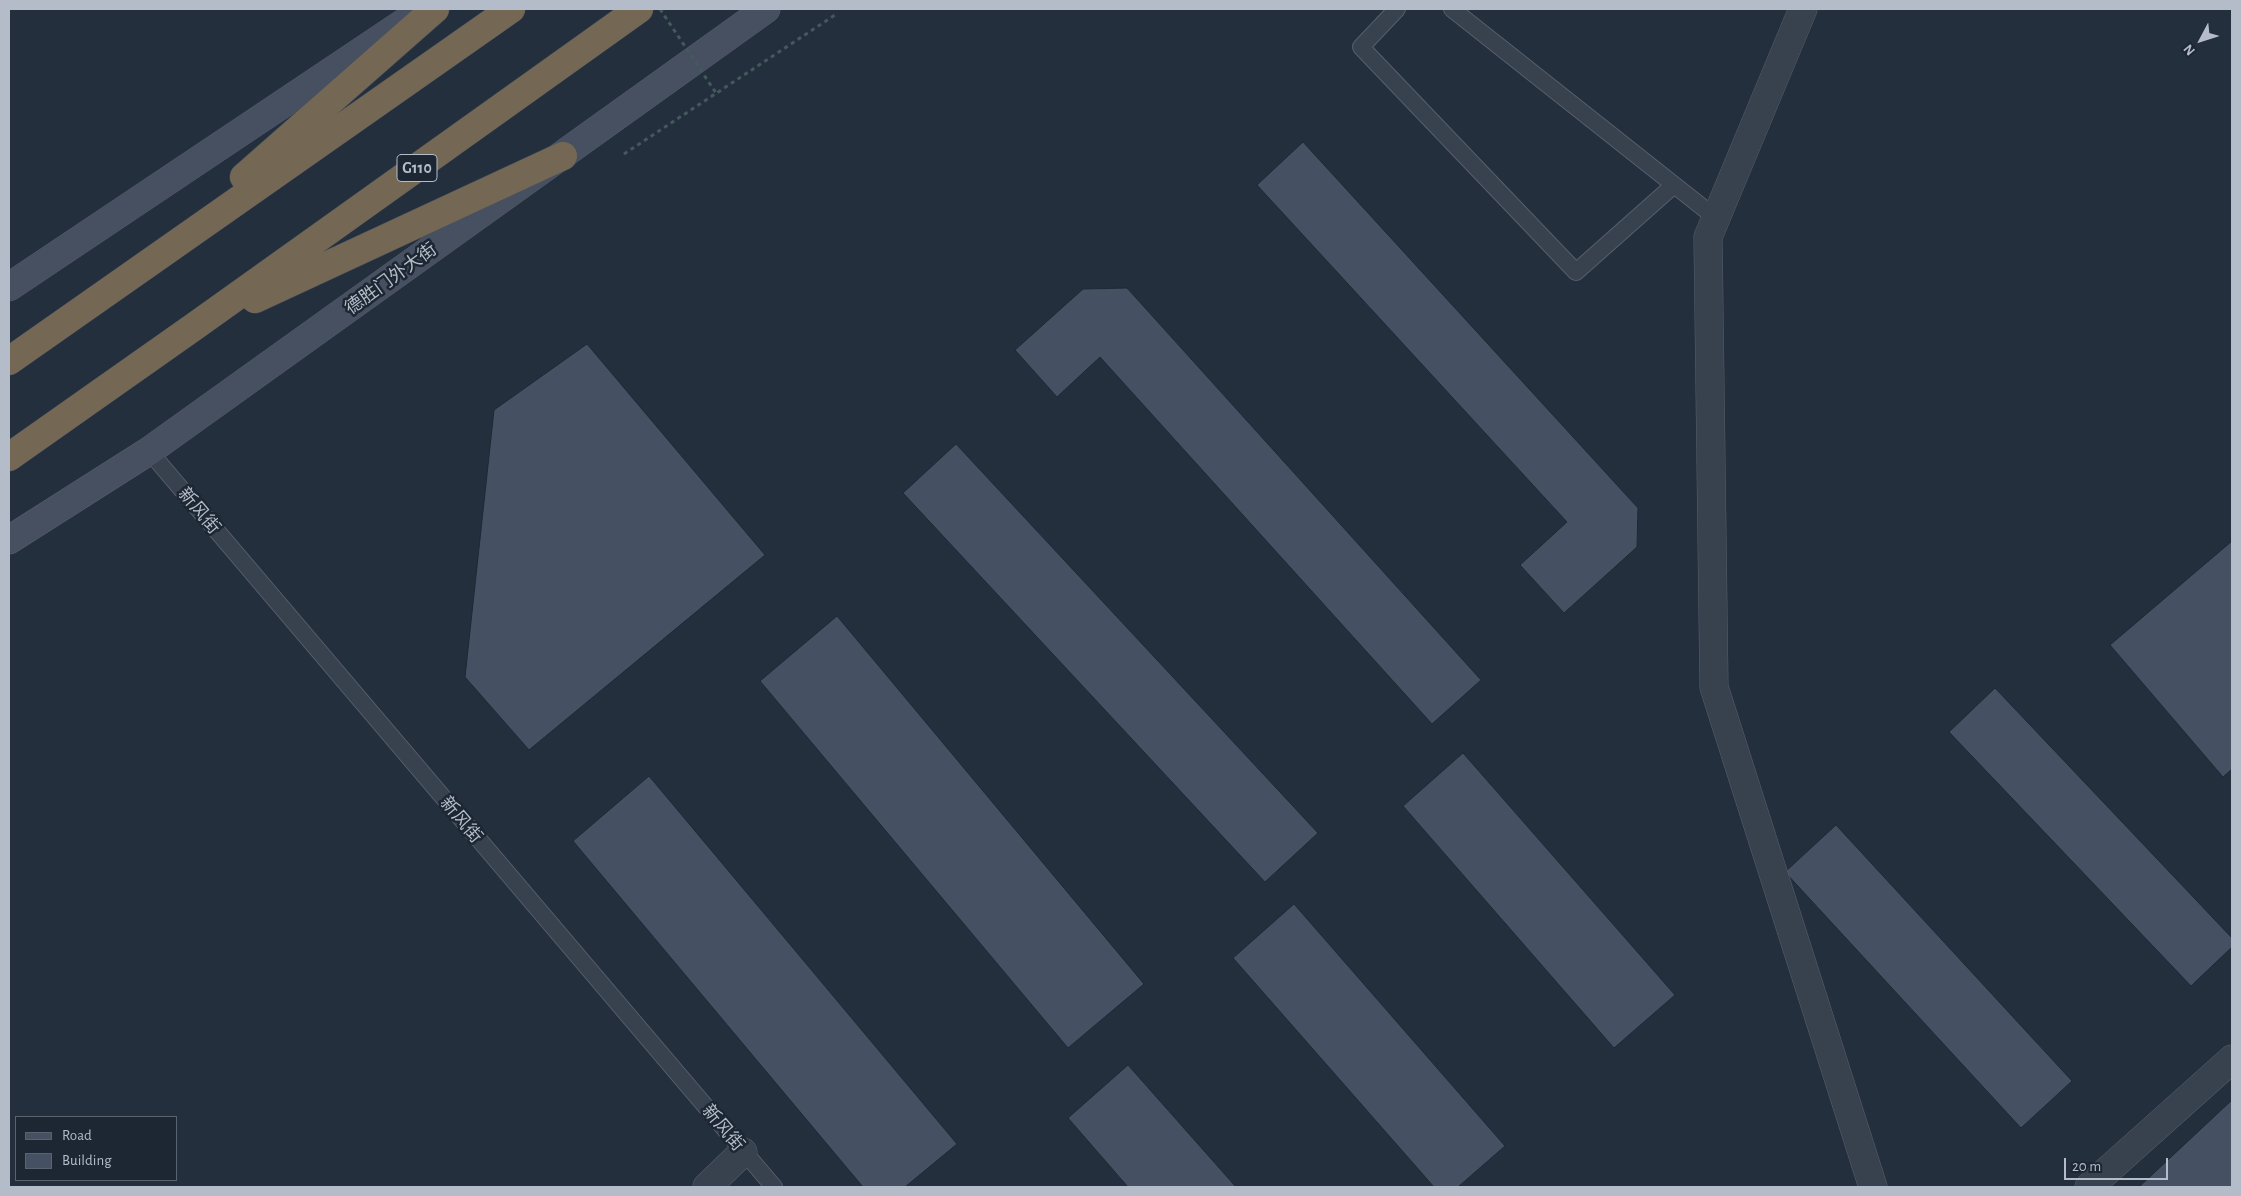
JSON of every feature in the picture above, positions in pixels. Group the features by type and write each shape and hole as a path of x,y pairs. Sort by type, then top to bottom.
{"highway":[{"path":"142,267 435,9"},
{"path":"9,361 511,9"},
{"name":"G110","path":"9,456 639,9"},
{"path":"194,326 563,156"}],"main road":[{"path":"9,287 425,9"},
{"name":"德胜门外大街","path":"9,540 149,451 766,9"}],"street":[{"path":"1802,9 1708,237 1714,687 1873,1187"},
{"path":"2089,1187 2232,1059"},
{"path":"707,1187 743,1152"}],"lane":[{"path":"1397,9 1361,47 1576,272 1674,185"},
{"path":"1452,9 1716,218"},
{"name":"新风街","path":"149,451 774,1187"}],"path":[{"path":"660,9 716,93"},
{"path":"624,154 835,15"}],"building":[{"path":"1303,142 1638,508 1637,547 1564,613 1520,565 1567,522 1257,185"},
{"path":"1127,288 1481,680 1432,724 1100,357 1057,397 1015,350 1083,289"},
{"path":"587,344 765,555 529,750 465,677 494,410"},
{"path":"956,444 1318,833 1265,882 903,493"},
{"path":"2232,541 2232,769 2223,777 2110,645"},
{"path":"837,616 1144,984 1068,1048 760,681"},
{"path":"1995,688 2232,938 2232,947 2191,986 1949,732"},
{"path":"1463,753 1675,995 1614,1048 1403,806"},
{"path":"649,776 957,1144 905,1187 863,1187 573,841"},
{"path":"1836,825 2072,1081 2021,1128 1785,872"},
{"path":"1294,904 1505,1146 1458,1187 1434,1187 1233,958"},
{"path":"1128,1065 1236,1187 1128,1187 1068,1118"},
{"path":"2232,1100 2232,1187 2139,1187"}]}
